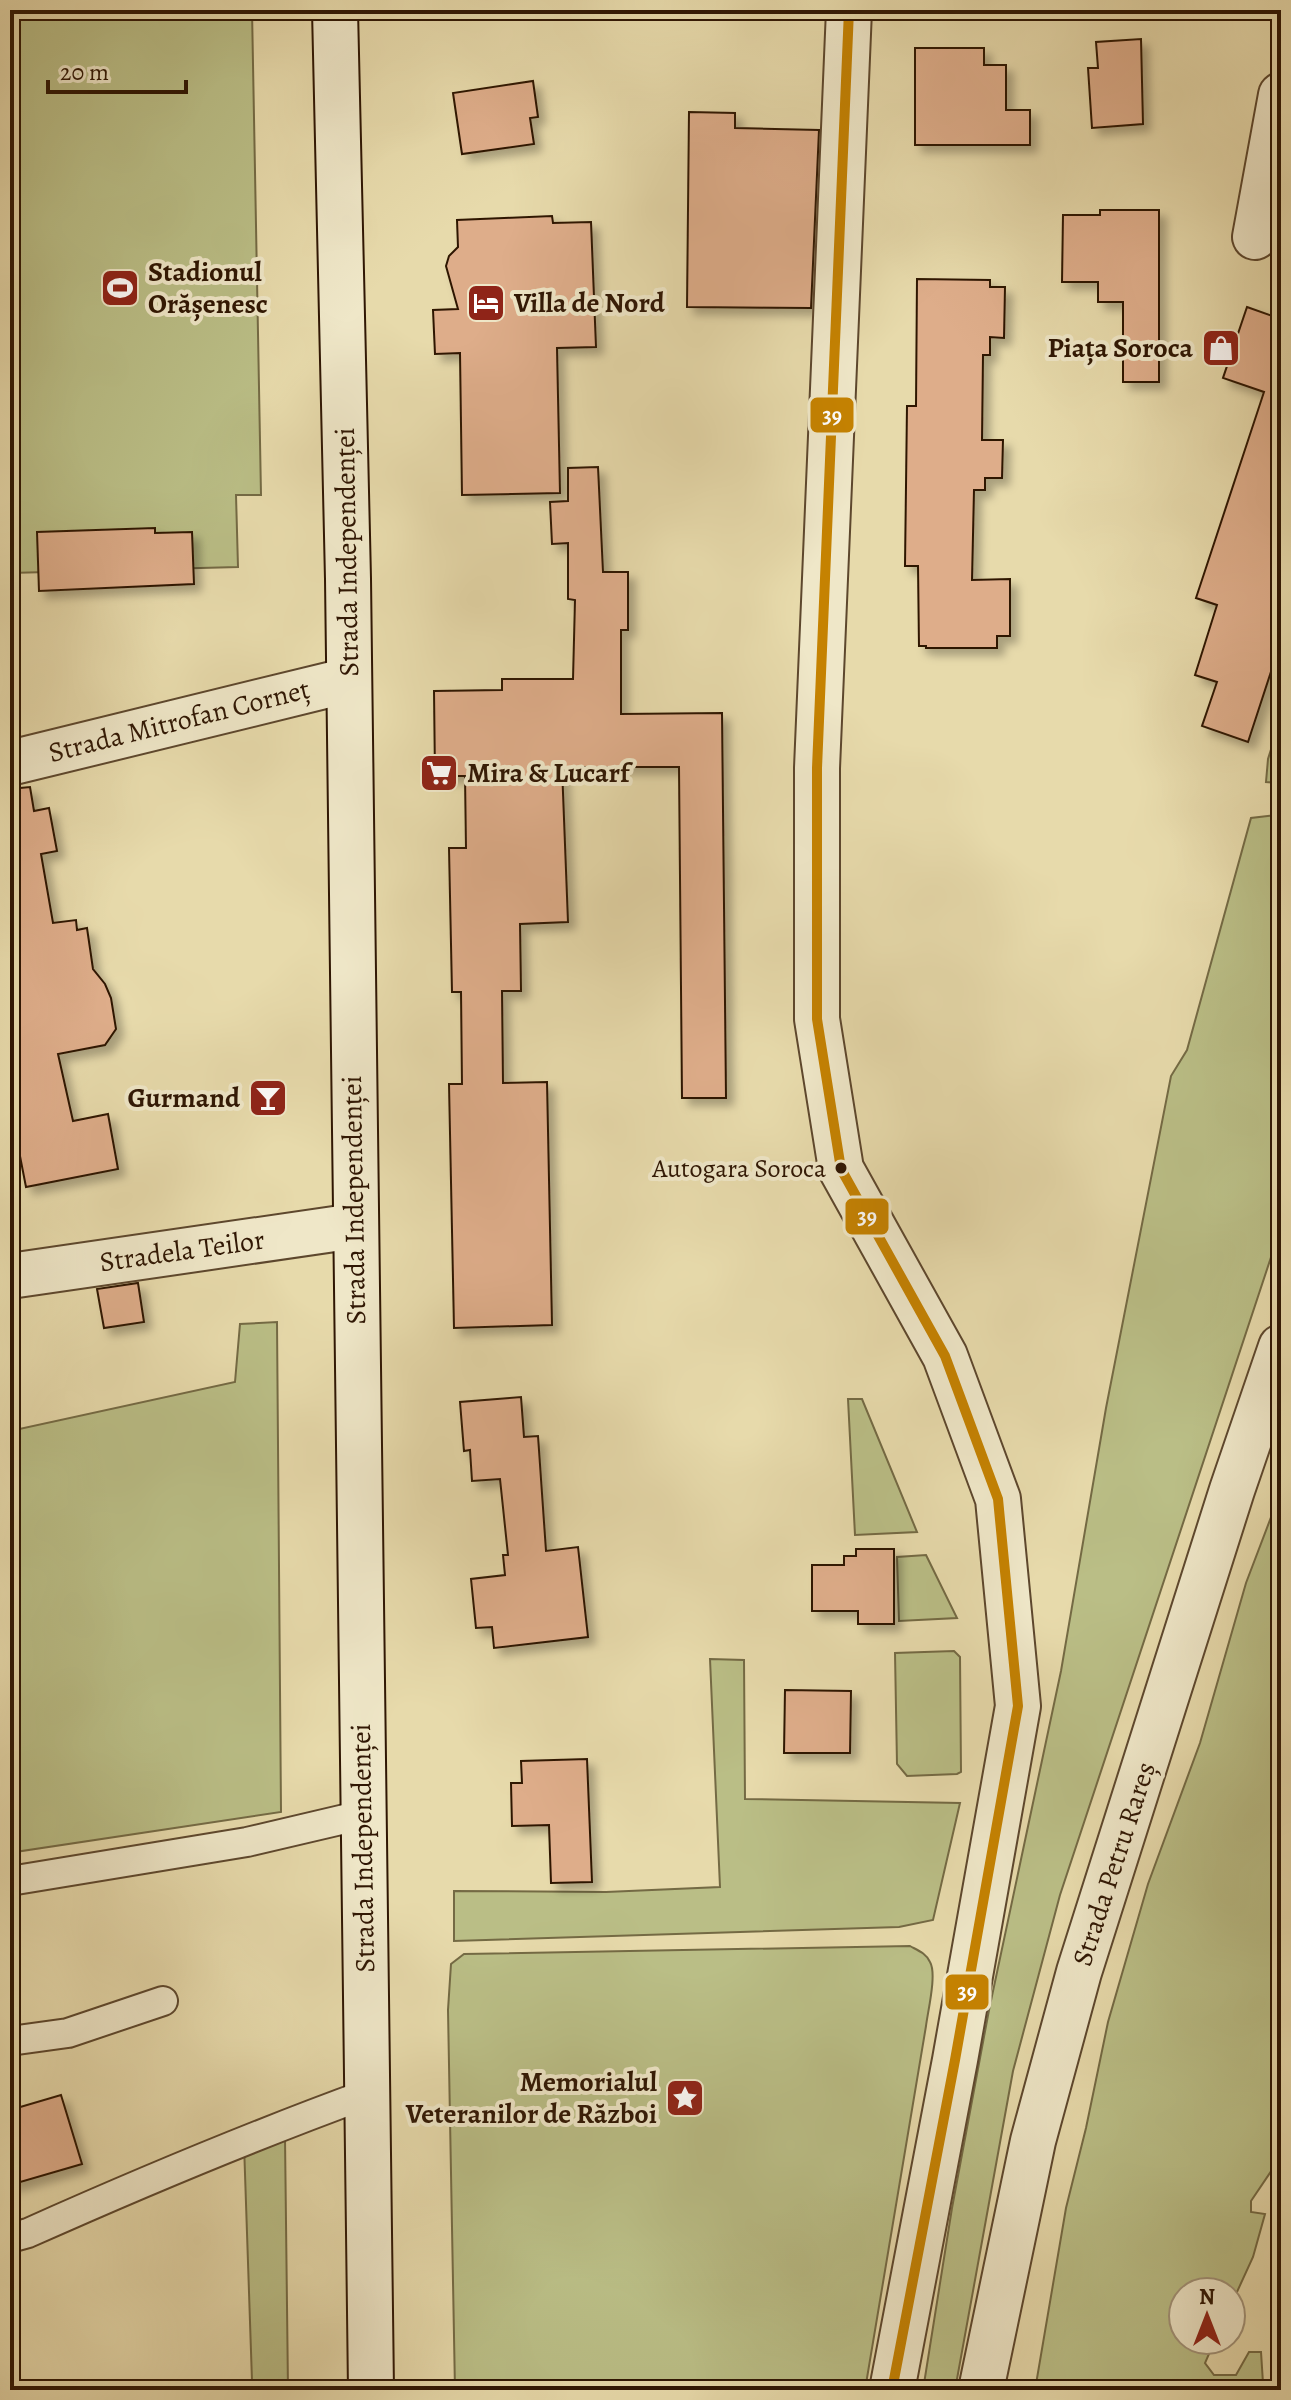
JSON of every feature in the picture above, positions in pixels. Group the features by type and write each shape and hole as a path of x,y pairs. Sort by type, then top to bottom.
{"street":[{"name":"Strada Independenței","path":"335,10 349,680 371,2390"},
{"path":"849,10 817,768 817,1019 841,1169 945,1356 998,1499 1018,1706 892,2390"},
{"path":"1255,237 1281,95"},
{"name":"Strada Mitrofan Corneț","path":"10,763 349,680"},
{"name":"Stradela Teilor","path":"10,1276 355,1226"},
{"name":"Strada Petru Rareș","path":"981,2390 1033,2141 1079,1972 1232,1490 1281,1347"}],"lane":[{"path":"10,1881 247,1842 362,1815"},
{"path":"10,2041 68,2033 163,2001"},
{"path":"10,2238 265,2131 367,2094"}],"green space":[{"name":"Stadionul Orășenesc","path":"10,10 252,10 261,495 236,495 238,567 10,573"},
{"path":"1281,718 1281,1227 1060,1895 1013,2071 955,2390 923,2390 952,2208 989,2010 1061,1671 1106,1408 1171,1076 1187,1050 1251,818 1277,815 1280,783 1266,782 1268,759"},
{"path":"277,1322 281,1812 15,1852 10,1802 10,1431 235,1382 240,1324"},
{"path":"848,1399 862,1399 917,1532 855,1535"},
{"path":"1281,1491 1278,2161 1251,2201 1251,2212 1265,2214 1244,2276 1167,2276 1167,2356 1208,2356 1205,2363 1214,2375 1236,2375 1249,2352 1261,2352 1263,2383 1260,2390 1035,2390 1066,2208 1108,2022 1148,1884 1200,1743 1246,1583"},
{"path":"926,1555 957,1618 899,1621 897,1557"},
{"path":"954,1651 960,1657 961,1772 907,1776 897,1764 895,1653"},
{"path":"710,1659 744,1660 745,1799 960,1803 933,1920 899,1927 454,1941 454,1891 606,1892 720,1887"},
{"path":"910,1946 928,1959 932,1968 932,1983 865,2390 455,2390 448,2010 451,1964 464,1954"},
{"path":"285,2138 288,2390 201,2390 252,2381 244,2144"}],"building":[{"path":"1141,39 1143,124 1092,128 1088,68 1098,68 1096,42"},
{"path":"915,48 984,48 984,65 1006,65 1006,110 1030,110 1030,145 915,145"},
{"path":"533,81 538,117 530,118 534,144 462,154 453,93"},
{"path":"689,112 735,113 735,128 819,130 811,308 687,307"},
{"path":"1100,210 1159,210 1159,382 1123,382 1123,302 1098,302 1098,282 1062,282 1063,215 1100,215"},
{"path":"552,216 553,223 591,222 596,347 557,348 560,493 462,495 460,353 435,354 433,310 458,309 446,266 449,256 458,247 457,220"},
{"path":"917,279 990,280 990,287 1005,287 1004,338 990,337 990,355 983,355 982,440 1003,440 1002,478 985,478 985,490 974,490 972,580 1010,579 1010,636 997,636 997,648 919,646 918,566 905,566 907,406 916,406"},
{"path":"1247,307 1281,319 1281,641 1248,742 1202,726 1217,682 1195,675 1217,605 1196,598 1264,392 1223,378"},
{"path":"598,467 603,572 628,572 628,630 621,630 621,714 722,713 726,1098 682,1098 679,767 562,767 568,922 520,924 521,991 502,991 503,1083 547,1082 552,1325 454,1328 449,1084 462,1084 461,992 452,992 449,848 466,848 465,776 435,776 434,691 502,690 502,679 573,679 575,600 568,599 568,543 552,544 550,502 568,501 568,468"},
{"path":"155,528 155,533 192,532 194,584 39,591 37,532"},
{"path":"30,787 34,811 49,808 57,851 41,854 53,923 76,920 77,930 87,928 93,969 111,998 116,1029 105,1045 58,1054 73,1121 108,1114 118,1169 26,1187 19,1151 10,1153 10,789"},
{"path":"138,1283 144,1322 104,1328 97,1289"},
{"path":"521,1397 524,1437 538,1436 546,1551 578,1547 588,1637 494,1648 492,1627 476,1628 471,1579 505,1575 503,1555 508,1555 500,1479 472,1481 470,1450 464,1451 460,1402"},
{"path":"856,1549 894,1549 894,1624 858,1624 858,1611 812,1611 812,1565 844,1565 844,1556 856,1556"},
{"path":"785,1690 851,1691 850,1753 784,1753"},
{"path":"587,1759 592,1882 551,1883 549,1825 512,1826 511,1783 522,1783 521,1761"},
{"path":"61,2095 82,2164 10,2185 10,2110"}],"transit line":[{"name":"39","path":"849,10 817,768 817,1019 841,1169 945,1356 998,1499 1018,1706 892,2390"}],"place":[{"name":"Stadionul Orășenesc","path":"120,288"},
{"name":"Villa de Nord","path":"486,303"},
{"name":"Piața Soroca","path":"1221,348"},
{"name":"Mira & Lucarf","path":"439,773"},
{"name":"Gurmand","path":"268,1098"},
{"name":"Autogara Soroca","path":"841,1168"},
{"name":"Memorialul Veteranilor de Război","path":"685,2098"}]}
